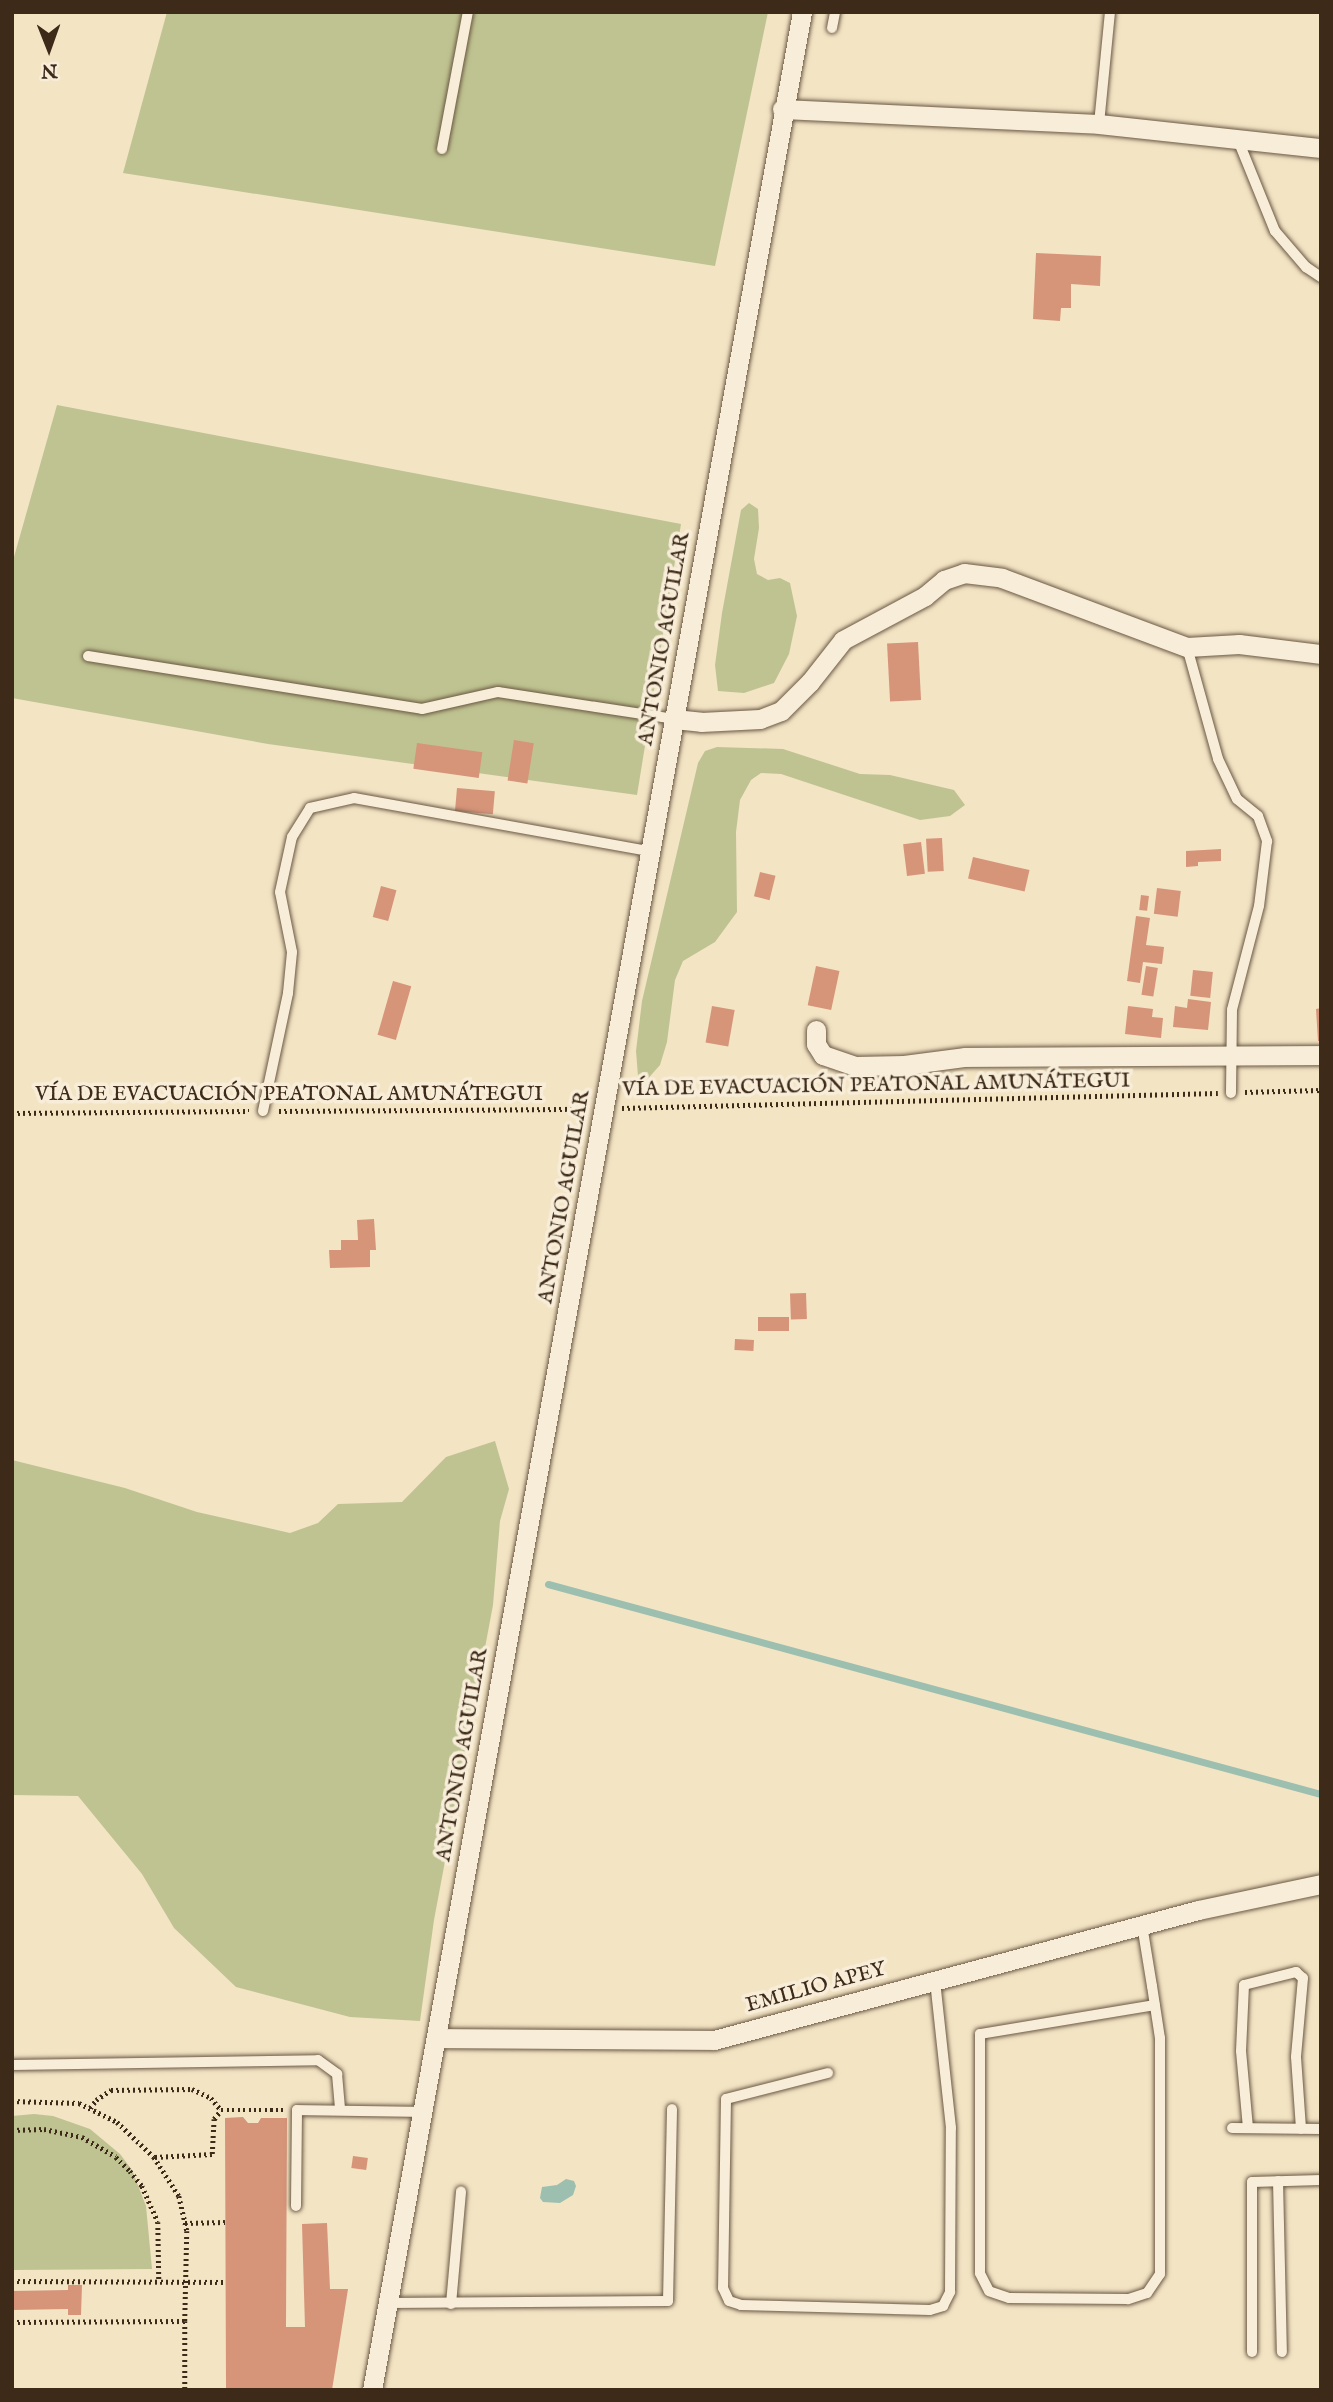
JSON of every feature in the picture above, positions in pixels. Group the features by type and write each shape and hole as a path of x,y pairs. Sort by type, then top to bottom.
{"street":[{"name":"ANTONIO AGUILAR","path":"372,2390 424,2112 514,1597 605,1109 782,109 802,12"},
{"path":"782,109 1099,124 1321,148"},
{"path":"674,719 701,722 761,719 781,711 810,682 844,640 925,596 944,580 964,573 1002,578 1187,646 1239,644 1321,654"},
{"path":"816,1030 816,1044 823,1055 855,1066 904,1065 965,1057 1231,1058 1321,1055"},
{"name":"EMILIO APEY","path":"437,2039 714,2040 1198,1909 1321,1884"}],"lane":[{"path":"442,149 468,12"},
{"path":"832,28 835,12"},
{"path":"1099,124 1110,12"},
{"path":"1238,138 1275,231 1306,267 1321,277"},
{"path":"1187,646 1218,759 1237,799 1258,816 1267,841 1259,906 1232,1010 1231,1093"},
{"path":"88,656 422,709 498,692 674,719"},
{"path":"263,1111 288,993 292,952 280,892 292,837 310,808 354,798 650,851"},
{"path":"1142,1925 1155,2005 1160,2038 1160,2274 1147,2293 1128,2299 1009,2298 989,2291 980,2273 980,2034 1155,2005"},
{"path":"1248,2128 1241,2052 1244,1985 1296,1972 1303,1978 1296,2057 1301,2129"},
{"path":"828,2073 726,2099 723,2288 729,2301 741,2305 930,2311 943,2306 950,2292 951,2128 935,1980"},
{"path":"12,2065 318,2060 337,2074 340,2110"},
{"path":"388,2302 451,2304 668,2301 672,2109"},
{"path":"296,2206 298,2110 424,2112"},
{"path":"1232,2128 1321,2129"},
{"path":"1252,2352 1251,2183 1321,2180"},
{"path":"1278,2181 1282,2352"},
{"path":"451,2304 461,2191"}],"path":[{"name":"VÍA DE EVACUACIÓN PEATONAL AMUNÁTEGUI","path":"12,1113 605,1109 1321,1090"},
{"path":"90,2109 96,2099 111,2090 192,2089 211,2098 221,2110"},
{"path":"12,2101 79,2103 117,2122 154,2157 180,2196 185,2222 185,2390"},
{"path":"221,2110 298,2110"},
{"path":"154,2157 212,2154 214,2119 221,2110"},
{"path":"12,2130 44,2129 82,2137 116,2157 130,2171 142,2186 158,2222 159,2281"},
{"path":"185,2222 225,2222"},
{"path":"12,2281 225,2282"},
{"path":"12,2322 185,2321"}],"green space":[{"path":"167,12 768,12 715,266 123,173"},
{"path":"57,405 681,524 637,795 268,744 12,698 12,564"},
{"path":"749,503 758,509 759,528 754,559 757,574 768,580 780,578 790,583 797,616 789,654 774,683 744,693 718,691 715,665 722,613 741,510"},
{"path":"717,747 783,749 860,774 890,775 954,790 965,805 950,816 920,820 781,774 761,773 751,780 740,800 736,832 737,912 715,942 683,961 675,980 667,1042 660,1065 645,1082 638,1076 636,1051 642,1001 698,763 705,751"},
{"path":"495,1441 509,1489 500,1521 493,1605 434,1920 420,2021 350,2017 236,1987 174,1928 142,1874 78,1796 12,1795 12,1460 125,1488 197,1512 290,1533 318,1523 338,1504 402,1502 446,1457"},
{"path":"12,2116 53,2116 90,2129 120,2154 132,2170 146,2206 152,2269 12,2270"}],"shaded area":[{"path":"566,2179 574,2181 576,2186 573,2195 560,2203 543,2202 540,2198 542,2187 557,2185"}],"building":[{"path":"1036,253 1101,256 1100,286 1071,284 1071,308 1061,308 1060,321 1033,319"},
{"path":"918,642 921,700 890,702 887,644"},
{"path":"514,740 534,743 527,784 508,780"},
{"path":"417,743 482,752 479,778 413,769"},
{"path":"457,788 495,791 493,814 455,811"},
{"path":"942,838 944,871 928,872 926,839"},
{"path":"921,842 925,874 907,876 903,844"},
{"path":"1221,849 1221,861 1198,862 1198,866 1186,867 1186,851"},
{"path":"973,857 1030,870 1025,891 968,878"},
{"path":"760,872 776,876 769,900 754,896"},
{"path":"381,886 396,890 388,921 373,917"},
{"path":"1157,888 1181,891 1178,917 1154,914"},
{"path":"1141,895 1149,896 1147,911 1139,910"},
{"path":"1136,916 1150,918 1146,945 1164,947 1162,964 1143,962 1140,983 1127,981"},
{"path":"816,966 839,971 831,1010 808,1005"},
{"path":"1146,966 1158,968 1153,997 1141,995"},
{"path":"1193,970 1213,972 1210,998 1190,996"},
{"path":"393,981 411,986 396,1040 378,1035"},
{"path":"1188,999 1211,1002 1208,1030 1173,1027 1175,1006 1187,1008"},
{"path":"712,1006 735,1010 728,1046 706,1042"},
{"path":"1128,1006 1153,1009 1152,1017 1163,1018 1161,1038 1125,1034"},
{"path":"1321,1008 1321,1041 1318,1041 1316,1009"},
{"path":"374,1219 376,1250 370,1250 370,1267 330,1268 329,1250 341,1250 341,1240 358,1240 357,1220"},
{"path":"806,1293 807,1319 791,1320 790,1294"},
{"path":"758,1317 789,1317 789,1331 758,1331"},
{"path":"735,1339 754,1340 753,1351 734,1350"},
{"path":"243,2117 248,2123 258,2123 261,2118 287,2118 286,2327 305,2327 302,2224 327,2223 330,2289 348,2289 332,2390 226,2390 225,2118"},
{"path":"353,2156 368,2158 366,2170 351,2168"},
{"path":"68,2285 82,2285 81,2315 68,2315 68,2309 12,2310 12,2291 68,2290"}],"waterway":[{"path":"548,1584 1321,1794"}]}
